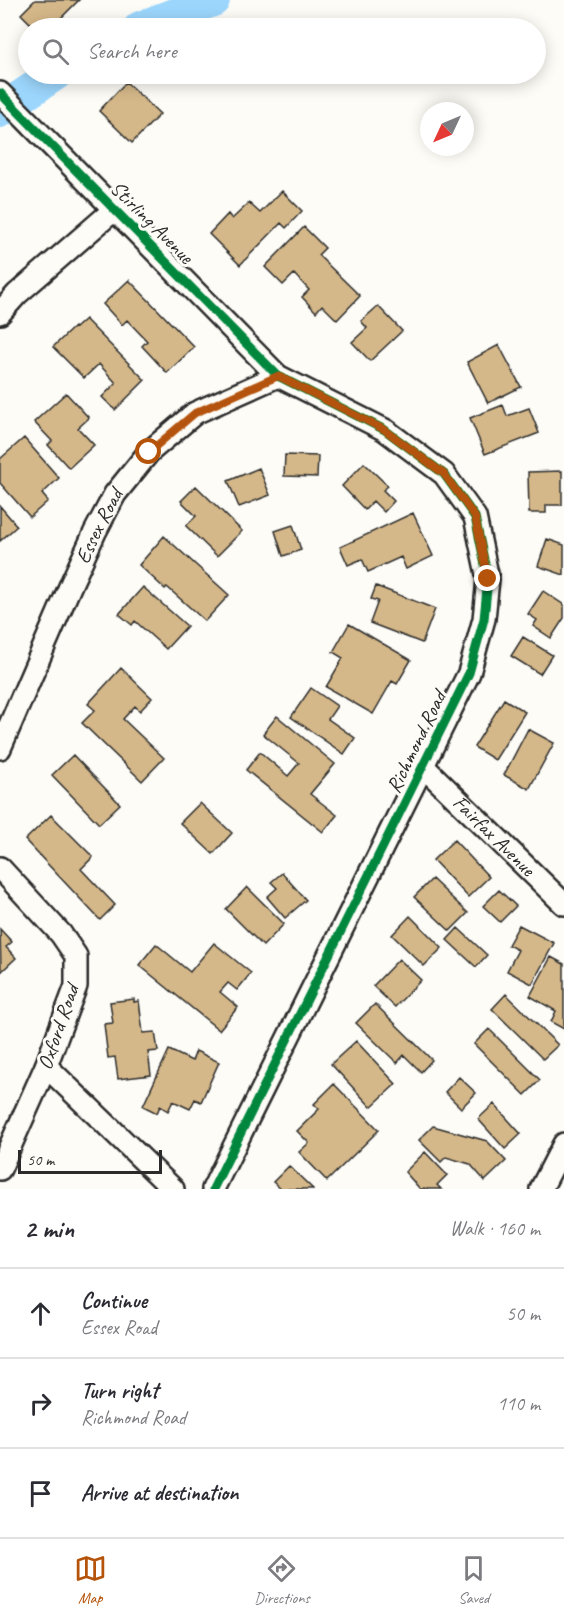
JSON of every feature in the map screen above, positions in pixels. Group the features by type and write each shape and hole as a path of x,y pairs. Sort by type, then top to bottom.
{"street":[{"name":"Stirling Avenue","path":"1,94 278,376"},
{"path":"0,313 16,294 115,209"},
{"name":"Essex Road","path":"0,748 72,582 115,494 149,452 195,413 278,376"},
{"name":"Richmond Road","path":"213,1189 470,673 484,620 488,579 475,517 444,474 385,430 278,376"},
{"name":"Fairfax Avenue","path":"424,767 564,904"},
{"name":"Oxford Road","path":"0,868 61,934 76,956 76,986 46,1066 0,1169"},
{"path":"46,1066 173,1189"},
{"path":"541,1189 564,1144"}],"building":[{"path":"35,0 79,0 61,18 25,18 21,14"},
{"path":"124,84 128,84 160,114 132,143 99,111"},
{"path":"282,191 302,211 286,228 281,223 240,265 209,234 228,214 232,219 249,203 260,213"},
{"path":"304,227 325,248 318,255 360,296 337,320 322,305 316,312 302,297 309,290 294,274 283,285 265,267"},
{"path":"129,280 194,347 167,373 142,346 147,341 127,320 122,325 103,304"},
{"path":"378,306 402,331 370,361 352,342 367,328 361,321"},
{"path":"85,319 145,380 115,410 102,397 116,383 99,364 84,378 53,347"},
{"path":"499,345 521,387 488,403 467,362"},
{"path":"66,393 89,418 78,428 94,445 69,468 48,445 52,441 34,422"},
{"path":"503,405 507,416 529,408 539,433 485,454 470,418"},
{"path":"24,438 59,478 42,494 48,501 30,517 0,483 0,459"},
{"path":"285,455 318,456 317,477 284,476"},
{"path":"364,463 388,486 383,490 394,501 384,512 373,501 365,510 342,486"},
{"path":"259,468 270,495 239,507 228,481"},
{"path":"562,471 562,505 546,505 546,513 529,513 528,472"},
{"path":"196,486 242,531 217,556 186,526 196,516 181,501"},
{"path":"0,506 17,526 0,541"},
{"path":"413,513 433,556 406,569 401,557 368,572 362,559 348,565 340,547"},
{"path":"293,525 301,550 283,556 275,531"},
{"path":"164,536 229,595 205,621 139,565"},
{"path":"547,539 564,545 564,575 538,566"},
{"path":"376,586 435,609 422,643 370,623 378,601 371,599"},
{"path":"143,587 187,626 166,649 135,621 132,625 119,614"},
{"path":"543,591 564,605 564,618 551,638 533,626 537,620 528,614"},
{"path":"349,624 411,660 397,684 392,681 373,714 326,687 343,658 333,652"},
{"path":"523,637 552,655 540,674 511,656"},
{"path":"121,668 152,698 140,711 135,706 123,719 164,758 142,781 82,723 95,710 88,704"},
{"path":"311,688 337,706 328,719 355,738 344,754 291,717"},
{"path":"504,699 525,712 495,760 474,747"},
{"path":"277,716 335,764 310,794 337,815 323,832 246,770 260,752 288,776 299,763 263,734"},
{"path":"528,729 554,743 529,789 504,775"},
{"path":"73,755 120,804 99,824 52,775"},
{"path":"200,803 232,833 213,854 180,823"},
{"path":"51,815 93,857 81,869 115,905 100,920 25,840"},
{"path":"454,840 489,877 468,897 433,860"},
{"path":"282,873 306,900 285,918 267,897 277,888 271,882"},
{"path":"432,879 468,913 450,931 414,897"},
{"path":"247,887 284,924 263,946 226,909"},
{"path":"499,890 516,906 500,922 483,906"},
{"path":"410,916 442,948 424,966 392,935"},
{"path":"519,925 554,943 532,984 507,971 518,950 508,945"},
{"path":"458,928 487,955 476,967 447,940"},
{"path":"0,929 12,942 6,947 16,958 1,972"},
{"path":"214,943 251,973 237,990 228,983 220,992 238,1007 219,1030 139,965 156,944 190,972"},
{"path":"551,957 564,964 564,1029 551,1022 556,1011 530,996"},
{"path":"399,959 421,980 395,1007 373,986"},
{"path":"506,994 558,1045 543,1059 492,1009"},
{"path":"134,999 134,1002 139,1001 143,1033 155,1032 158,1051 148,1052 151,1075 118,1079 115,1057 108,1058 104,1024 113,1023 110,1002"},
{"path":"375,1004 432,1060 421,1072 404,1055 397,1063 356,1023"},
{"path":"489,1029 540,1080 525,1095 474,1044"},
{"path":"356,1041 396,1084 371,1107 331,1064"},
{"path":"169,1050 192,1061 196,1051 219,1062 201,1102 195,1099 190,1109 173,1101 168,1111 160,1106 157,1113 143,1106"},
{"path":"459,1077 476,1093 461,1108 445,1092"},
{"path":"334,1084 379,1130 327,1181 299,1152 309,1143 297,1131 319,1109 314,1104"},
{"path":"494,1104 521,1134 505,1149 478,1119"},
{"path":"433,1126 487,1141 506,1161 485,1181 470,1164 446,1157 441,1162 419,1140"},
{"path":"425,1152 447,1175 437,1185 441,1189 420,1189 405,1172"},
{"path":"289,1166 313,1189 281,1189 273,1182"}],"waterway":[{"path":"166,18 213,0"},
{"path":"0,111 40,84"}],"cycle path":[{"path":"0,93 278,376 385,430 444,474 475,517 488,579 484,619 469,673 213,1189"}],"route":[{"path":"149,452 195,413 278,376 385,430 444,474 475,517 488,579"}]}
